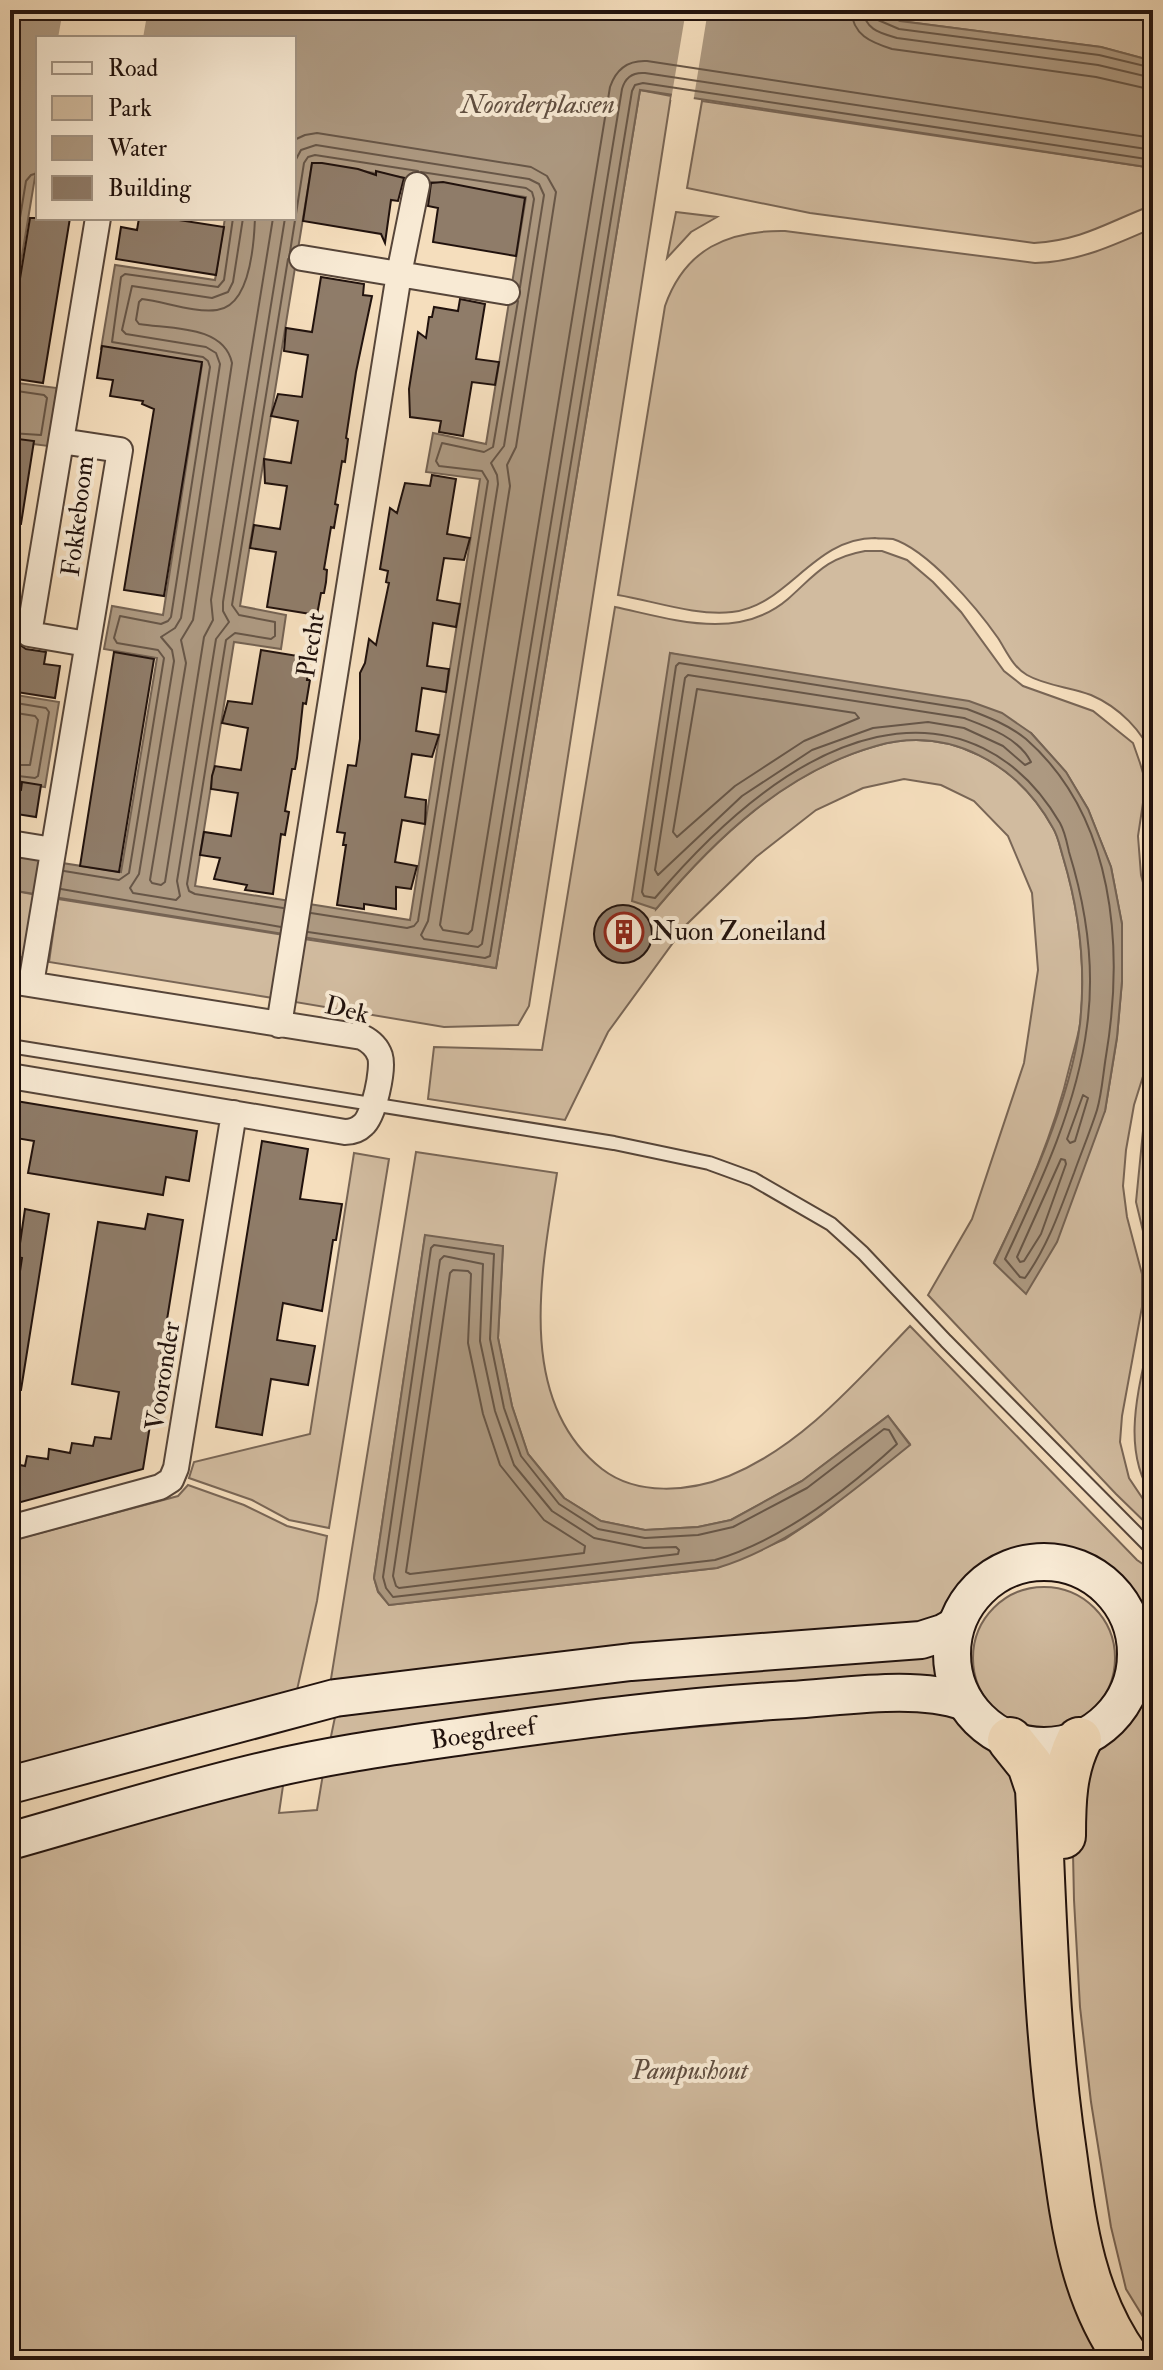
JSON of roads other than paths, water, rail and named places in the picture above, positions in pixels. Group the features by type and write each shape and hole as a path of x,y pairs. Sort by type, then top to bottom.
{"highway":[{"path":"1010,1740 1030,1765 1038,1789 1050,2039 1081,2261 1101,2317 1128,2360"},
{"path":"1079,1740 1070,1758 1063,1798 1063,1861 1073,2037 1098,2211 1114,2288 1134,2327 1153,2351"}],"street":[{"name":"Plecht","path":"279,1025 399,274 417,185"},
{"name":"Fokkeboom","path":"87,644 19,632 61,441 98,220"},
{"path":"302,258 507,292"},
{"name":"Fokkeboom","path":"20,982 45,898 120,450 61,441"},
{"path":"10,843 52,855"},
{"name":"Dek","path":"20,982 362,1037 379,1054 381,1063 374,1105"},
{"path":"10,1076 354,1131 368,1119 374,1105"},
{"name":"Vooronder","path":"10,1528 160,1487 171,1480 176,1468 234,1113"},
{"path":"1024,1562 1056,1563 1099,1581 1141,1622 1136,1665 1142,1685 1102,1726 1079,1740 1057,1746 1033,1746 1010,1740 984,1724 965,1702 954,1675 954,1627 973,1594 996,1574 1024,1562"},
{"name":"Boegdreef","path":"10,1785 335,1698 631,1662 921,1640 954,1627"},
{"name":"Boegdreef","path":"10,1841 266,1770 330,1756 631,1712 915,1693 946,1695 965,1702"}],"lane":[{"path":"10,1046 669,1153 753,1179 831,1224 863,1253 1153,1550"}],"water":[{"name":"Noorderplassen","path":"10,10 877,10 900,21 1101,47 1153,61 1153,168 640,90 496,968 10,890 10,855 121,872 157,658 104,649 112,606 163,615 202,365 101,349 115,265 215,280 225,220 296,220 296,36 36,36 36,171 10,328","holes":["312,163 526,197 486,444 433,433 426,472 480,479 410,920 195,886 234,642 281,649 286,615 240,606"]},
{"path":"10,382 57,388 48,446 10,441"},
{"path":"670,653 969,701 1002,713 1031,733 1066,772 1088,809 1111,867 1122,924 1122,981 1117,1037 1105,1111 1057,1242 1026,1294 994,1263 1034,1177 1057,1115 1075,1054 1082,1003 1077,919 1069,877 1055,831 1021,785 1001,768 955,746 930,741 903,741 876,746 812,772 782,790 728,833 656,909 632,901"},
{"path":"10,694 59,702 45,787 10,782"},
{"path":"425,1235 503,1246 498,1338 512,1406 528,1454 564,1498 601,1521 645,1530 698,1527 731,1520 802,1481 888,1416 910,1445 795,1532 717,1568 389,1605 378,1591 374,1578"}],"place":[{"name":"Nuon Zoneiland","path":"624,932"}],"park label":[{"name":"Pampushout","path":"690,2071"}]}
